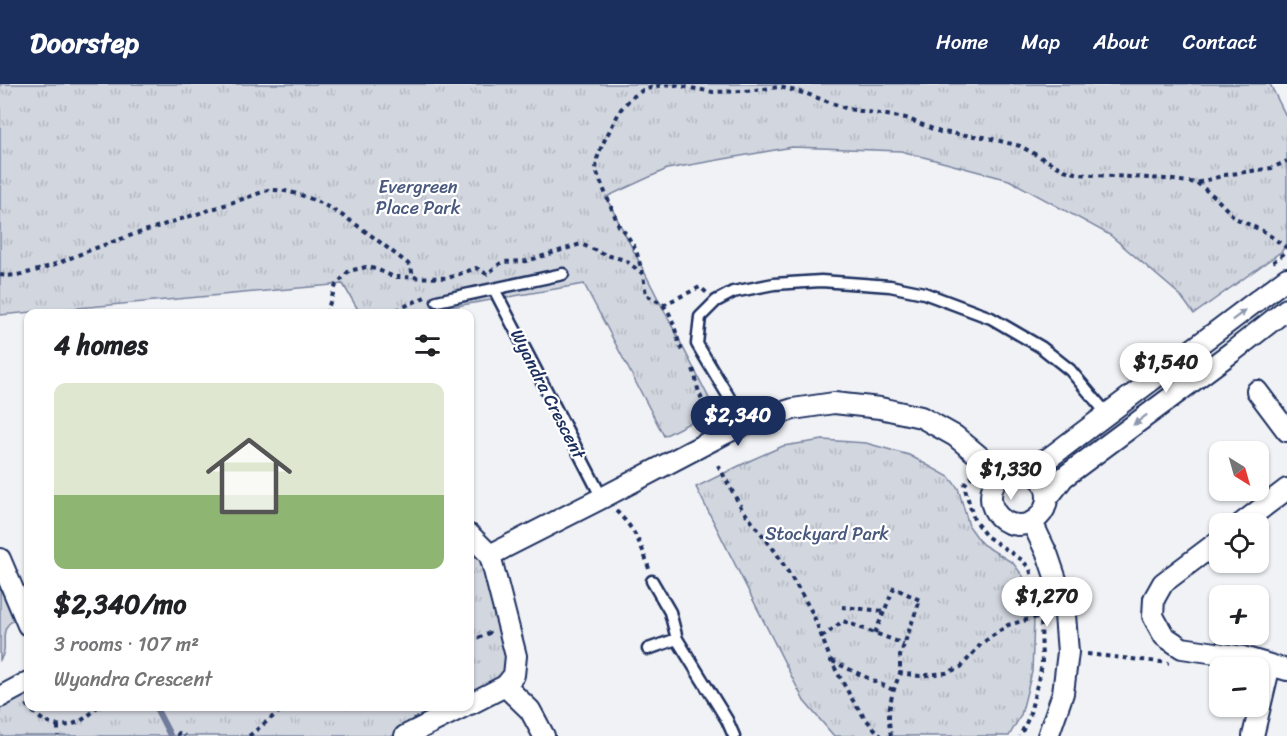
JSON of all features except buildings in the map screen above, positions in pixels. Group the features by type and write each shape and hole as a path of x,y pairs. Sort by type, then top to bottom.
{"street":[{"path":"1287,278 1049,458 1020,469 1009,470 999,477 992,490 991,503 998,516 1010,524 1023,525 1032,522 1043,511 1047,499 1064,477 1287,309"},
{"path":"1257,391 1287,431"},
{"path":"490,555 745,424 793,409 834,403 880,408 921,417 955,436 985,461 999,477"},
{"path":"1020,469 1033,472 1041,478 1047,499"},
{"path":"1255,513 1287,489"},
{"path":"1032,522 1048,556 1064,603 1068,651 1063,693 1048,736"},
{"path":"474,539 490,555 516,656 514,675 505,686 474,702"},
{"path":"1209,548 1163,583 1154,599 1153,616 1164,636 1182,648 1244,657 1279,668 1253,736"},
{"path":"0,559 24,616"},
{"path":"505,686 530,710 544,736"},
{"path":"0,697 24,691"},
{"path":"405,736 455,711"}],"lane":[{"path":"437,302 563,274"},
{"path":"745,424 697,344 700,317 716,301 733,292 774,284 821,280 890,286 924,293 991,318 1041,347 1070,370 1108,415"},
{"name":"Wyandra Crescent","path":"494,289 602,498"},
{"path":"652,581 670,612 677,639 727,720 734,736"},
{"path":"648,649 677,639"}],"path":[{"path":"684,354 674,324 663,305 646,295 636,250 619,226 596,170 602,145 621,109 643,90 674,85 713,92 780,87 848,109 906,118 940,132 984,137 1020,146 1064,170 1079,174 1197,183 1225,175 1272,168 1287,160"},
{"path":"1197,183 1216,198 1234,218 1265,232 1287,248"},
{"path":"0,275 7,277 25,274 102,245 268,190 281,189 325,205 341,214 411,266 414,278"},
{"path":"328,309 336,285 350,271 366,267 394,277 448,278 476,268 488,274 502,262 527,261 581,244 625,260 643,275"},
{"path":"663,305 700,287 716,301"},
{"path":"399,309 424,297 437,302"},
{"path":"692,365 704,402 720,425"},
{"path":"718,465 742,509 775,551 801,593 813,614 831,661 852,699 881,736"},
{"path":"602,498 629,523 643,549 652,581"},
{"path":"875,633 894,588 920,600 900,656 900,673 888,711 891,736"},
{"path":"842,607 884,611"},
{"path":"900,673 919,676 946,673 961,667 981,644 1008,625 1041,616"},
{"path":"822,637 843,621 904,644"},
{"path":"1068,651 1170,663 1182,648"},
{"path":"831,661 893,690"},
{"path":"32,711 47,722 58,726 72,725 84,720 93,711"},
{"path":"249,736 280,711"},
{"path":"58,726 58,736"},
{"path":"177,736 179,733 185,736"}],"green space":[{"name":"Evergreen Place Park","path":"0,84 1270,84 1287,118 1287,243 1282,251 1194,314 1180,295 1110,235 1009,180 901,151 792,147 667,169 606,197 715,410 664,436 584,284 439,309 358,309 343,284 66,309 24,309 24,313 0,315"},
{"name":"Stockyard Park","path":"823,440 866,443 909,455 949,477 958,488 969,526 982,544 1013,563 1023,576 1034,620 1032,672 1021,715 1009,736 834,736 804,701 696,487 783,446"},
{"path":"474,539 490,555 514,675 474,701"},
{"path":"0,586 15,619 5,630 4,651 0,660"},
{"path":"24,684 24,711 457,711 405,736 0,736 0,697"}],"waterway":[{"path":"158,711 170,735"}]}
